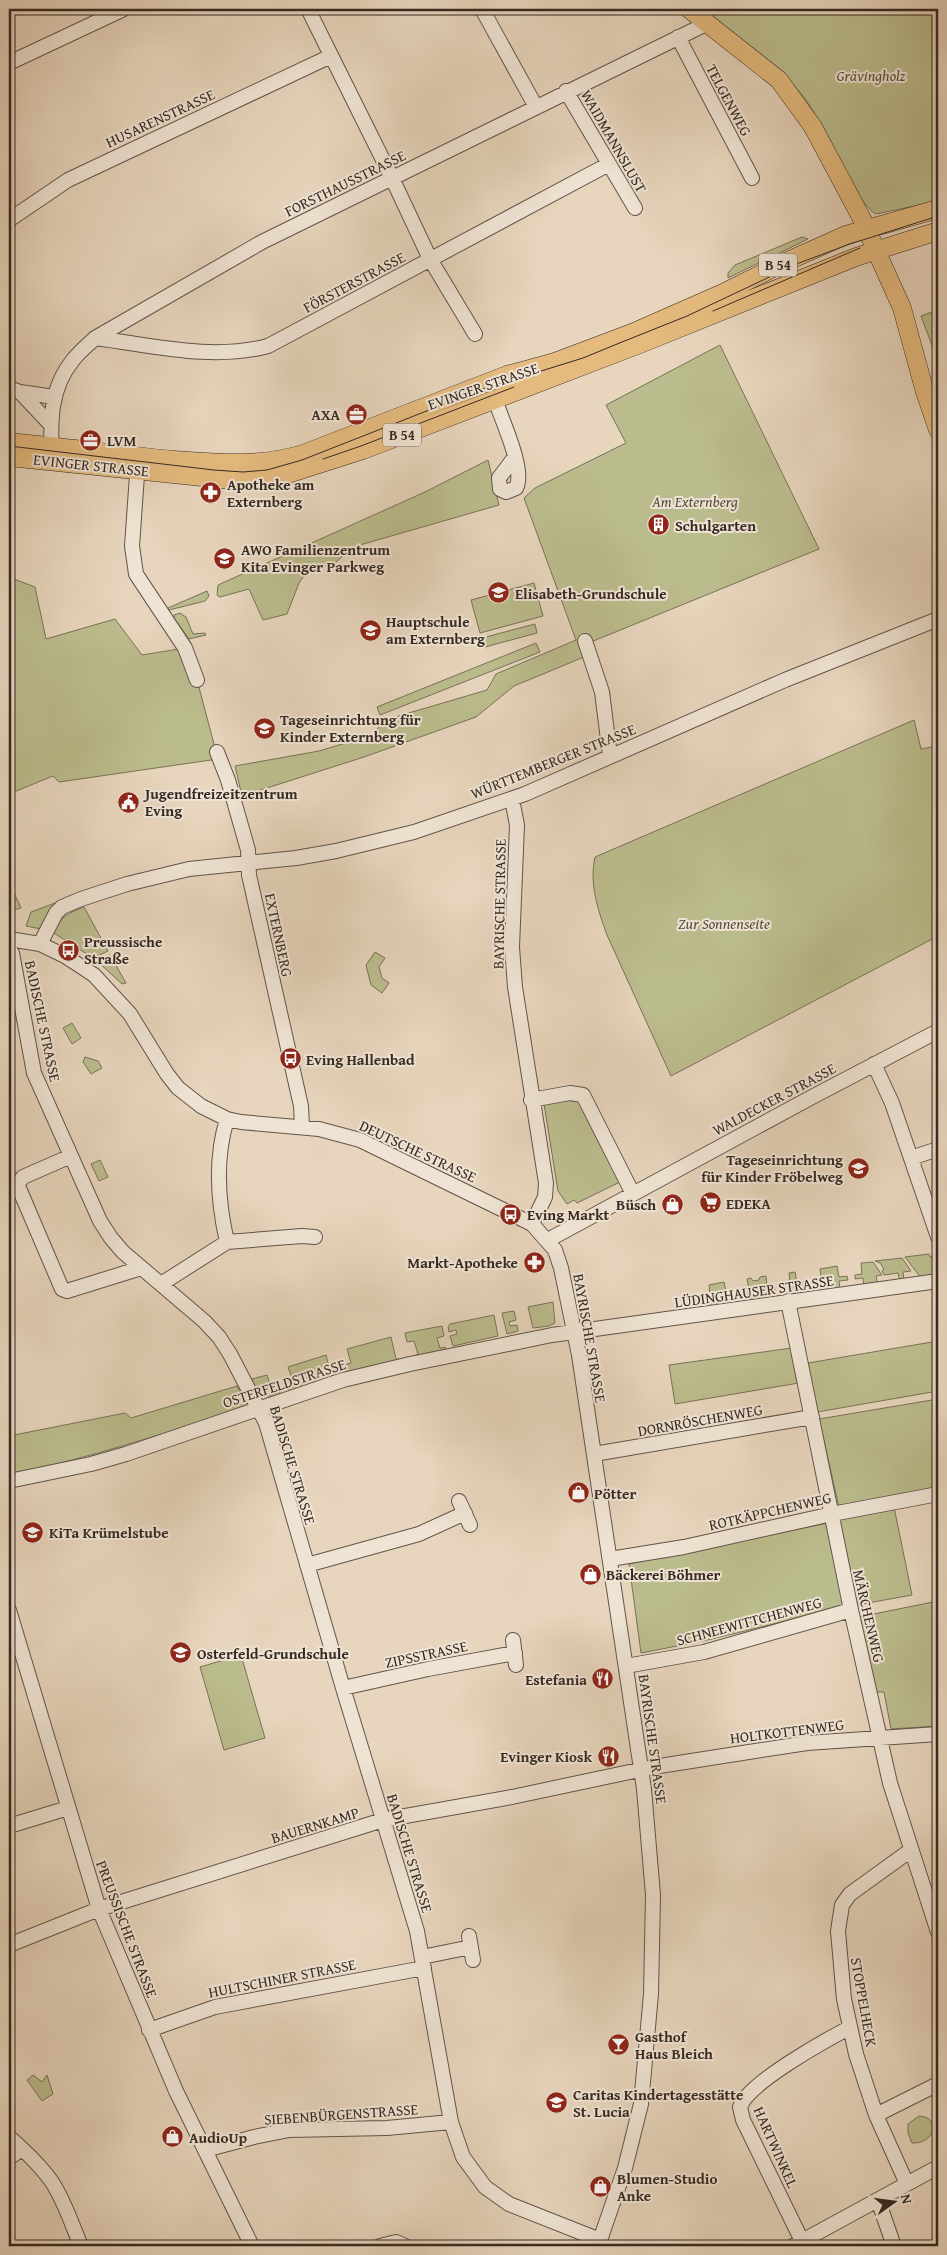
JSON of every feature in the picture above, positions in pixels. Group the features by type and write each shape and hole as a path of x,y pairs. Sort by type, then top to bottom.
{"main road":[{"path":"689,9 779,80 813,127 877,250 907,321 925,392 938,430"},
{"name":"EVINGER STRASSE","path":"137,463 260,464 280,461 303,454 507,375 555,362 632,333 723,293 789,260 866,228 938,210"},
{"name":"EVINGER STRASSE","path":"9,456 52,454 137,463 231,480 254,480 304,470 363,450 640,344 877,250 938,231"},
{"name":"EVINGER STRASSE","path":"9,442 52,454"}],"street":[{"path":"9,63 124,9"},
{"path":"308,9 430,259 476,334"},
{"path":"482,9 536,108"},
{"name":"FORSTHAUSSTRASSE","path":"52,454 51,425 54,397 72,360 95,338 262,242 536,108 566,91 706,24"},
{"name":"TELGENWEG","path":"678,37 752,178"},
{"name":"HUSARENSTRASSE","path":"9,220 68,180 332,56"},
{"name":"WAIDMANNSLUST","path":"566,91 635,208"},
{"name":"FÖRSTERSTRASSE","path":"95,338 222,353 248,351 268,346 609,164"},
{"path":"14,390 54,397"},
{"path":"14,390 51,425"},
{"path":"495,399 514,458"},
{"path":"137,463 132,560 136,574 185,648 197,680"},
{"name":"WÜRTTEMBERGER STRASSE","path":"40,944 56,914 62,907 81,899 126,884 189,869 248,864 336,851 404,834 512,798 854,652 938,620"},
{"path":"585,641 602,692 610,756"},
{"name":"EXTERNBERG","path":"217,752 228,780 248,850 249,875 301,1106 302,1127"},
{"name":"BAYRISCHE STRASSE","path":"512,798 518,825 512,947 515,987 546,1190 545,1197 532,1224"},
{"name":"DEUTSCHE STRASSE","path":"9,938 40,944 65,956 94,975 130,1014 167,1074 178,1088 201,1106 227,1119 256,1124 319,1129 360,1140 532,1224 548,1240"},
{"name":"BADISCHE STRASSE","path":"12,953 34,1074 100,1221 111,1238 141,1268 204,1321 219,1337 260,1408 270,1435 343,1688 417,1931 451,2122 463,2157 476,2177 491,2191 523,2211 599,2244"},
{"name":"WALDECKER STRASSE","path":"548,1240 938,1031"},
{"path":"874,1064 886,1089 938,1237"},
{"path":"531,1100 570,1093 583,1094 633,1194"},
{"path":"227,1119 220,1160 219,1180 221,1208 227,1242"},
{"path":"911,1158 938,1149"},
{"path":"71,1156 24,1178 19,1182 18,1186 62,1289 67,1290 141,1268"},
{"path":"161,1284 227,1242 302,1236 315,1237"},
{"name":"BAYRISCHE STRASSE","path":"548,1240 555,1250 561,1268 594,1454 648,1819 653,1891 651,1994 643,2083 637,2124 625,2168 599,2244"},
{"name":"LÜDINGHAUSER STRASSE","path":"574,1333 938,1281"},
{"name":"MÄRCHENWEG","path":"788,1301 851,1610 890,1783 910,1850 938,1932"},
{"name":"OSTERFELDSTRASSE","path":"9,1481 91,1464 128,1453 344,1380 381,1370 552,1335 574,1333"},
{"name":"DORNRÖSCHENWEG","path":"594,1454 812,1417"},
{"name":"ROTKÄPPCHENWEG","path":"610,1559 684,1547 832,1514 938,1494"},
{"path":"307,1565 419,1534 465,1513"},
{"name":"PREUSSISCHE STRASSE","path":"9,1610 99,1909 149,2030 252,2246"},
{"name":"SCHNEEWITTCHENWEG","path":"626,1666 704,1652 851,1610"},
{"name":"ZIPSSTRASSE","path":"343,1688 428,1669 515,1653"},
{"name":"HOLTKOTTENWEG","path":"641,1771 653,1767 808,1742 938,1734"},
{"name":"BAUERNKAMP","path":"9,1946 99,1909 384,1820 641,1771"},
{"path":"9,1826 68,1808"},
{"name":"STOPPELHECK","path":"907,2184 865,2084 844,1999 838,1950 839,1918 842,1905 860,1886 910,1850"},
{"path":"924,1893 938,1891"},
{"path":"423,1962 471,1948"},
{"name":"HULTSCHINER STRASSE","path":"149,2030 195,2012 215,2007 423,1962"},
{"name":"HARTWINKEL","path":"797,2244 743,2120 740,2107 747,2096 781,2069 829,2038 850,2028"},
{"path":"876,2114 938,2084"},
{"name":"SIEBENBÜRGENSTRASSE","path":"205,2150 289,2130 386,2128 451,2122"},
{"path":"9,2137 22,2148 52,2181 81,2246"},
{"path":"9,2158 22,2148"},
{"path":"797,2244 938,2168"},
{"path":"878,2200 894,2246"},
{"path":"380,2246 396,2242 405,2246"}],"green space":[{"name":"Grävingholz","path":"702,9 938,9 938,201 876,214 859,196 810,106 800,93 760,54"},
{"path":"802,237 808,239 728,278 728,273 735,265"},
{"path":"938,310 938,361 921,316"},
{"name":"Am Externberg","path":"720,345 819,549 586,644 584,657 514,686 476,717 364,757 242,796 235,766 319,751 372,735 385,720 487,690 496,674 576,640 524,498 535,488 626,443 606,405"},
{"path":"488,460 499,505 353,547 335,563 307,571 299,583 287,614 263,620 249,589 220,597 217,595 218,585 425,492"},
{"path":"9,577 35,587 46,639 115,619 142,655 185,648 197,680 218,759 59,782 53,776 9,794"},
{"path":"534,583 543,616 480,633 471,600"},
{"path":"207,591 209,596 205,601 169,610 168,608"},
{"path":"180,613 186,617 193,634 205,633 206,635 189,639 174,618 174,615"},
{"path":"535,624 537,633 485,647 482,638"},
{"path":"536,643 540,652 380,715 377,707"},
{"name":"Zur Sonnenseite","path":"914,720 921,749 938,746 938,936 671,1076 607,935 594,887 593,867 595,857"},
{"path":"9,882 21,908 9,911"},
{"path":"55,903 56,906 47,916 41,929 26,926 31,912"},
{"path":"84,907 108,951 93,958 54,933 58,923 65,916"},
{"path":"375,952 385,958 379,967 382,978 389,983 382,993 371,985 366,965"},
{"path":"110,955 126,983 122,984 97,961"},
{"path":"72,1023 81,1038 72,1044 63,1028"},
{"path":"85,1057 98,1061 102,1068 91,1074 83,1062"},
{"path":"579,1099 620,1182 577,1203 574,1200 567,1204 558,1191 544,1104"},
{"path":"100,1160 108,1177 99,1181 91,1164"},
{"path":"929,1254 930,1257 936,1256 938,1276 921,1278 905,1257"},
{"path":"902,1258 911,1271 903,1272 904,1281 900,1281 898,1273 884,1275 882,1271 884,1269 880,1263 875,1261"},
{"path":"873,1262 882,1275 876,1276 878,1285 864,1286 863,1278 855,1279 855,1275 862,1274 861,1263"},
{"path":"837,1266 839,1277 847,1276 848,1280 839,1281 840,1290 823,1292 820,1269"},
{"path":"795,1272 797,1283 805,1282 805,1286 797,1287 798,1296 792,1297 790,1288 783,1289 783,1285 790,1284 789,1273"},
{"path":"766,1276 767,1287 774,1286 775,1290 768,1291 769,1300 751,1302 749,1294 742,1295 742,1291 749,1289 747,1279 751,1278 753,1281"},
{"path":"724,1282 726,1292 733,1292 734,1296 726,1297 728,1305 711,1308 709,1285"},
{"path":"553,1302 555,1323 549,1326 533,1328 528,1307"},
{"path":"514,1311 516,1320 509,1322 510,1326 517,1325 518,1331 507,1334 502,1313"},
{"path":"494,1315 498,1336 453,1346 450,1336 457,1334 456,1330 449,1332 448,1327 450,1324"},
{"path":"442,1326 444,1336 437,1338 440,1348 445,1347 446,1349 412,1357 418,1354 414,1341 407,1342 405,1333"},
{"path":"391,1337 396,1359 404,1359 347,1374 344,1365 351,1363 347,1349"},
{"path":"938,1341 938,1391 817,1412 808,1363"},
{"path":"792,1348 799,1383 675,1404 669,1365"},
{"path":"326,1355 331,1376 338,1374 338,1377 290,1392 286,1384 293,1381 288,1367"},
{"path":"267,1375 273,1394 280,1392 279,1396 266,1396 258,1393 252,1379"},
{"path":"237,1386 248,1406 99,1453 9,1475 9,1436 125,1413 131,1418"},
{"path":"938,1399 938,1492 839,1507 819,1419"},
{"path":"894,1507 912,1595 857,1605 839,1517"},
{"path":"828,1523 846,1607 703,1641 641,1653 629,1564"},
{"path":"938,1601 938,1726 891,1729 884,1692 875,1692 859,1617"},
{"path":"241,1655 265,1738 224,1750 200,1667"},
{"path":"33,2075 42,2082 47,2075 53,2094 42,2101 27,2080"},
{"path":"919,2116 926,2117 931,2121 933,2130 926,2139 912,2143 908,2133 908,2124"}],"tram line":[{"path":"9,446 214,470 243,472 267,470 302,460 480,390 583,358 687,316 799,263 850,244 938,216"},
{"path":"713,311 860,248"},
{"path":"323,459 514,387"}],"place":[{"name":"AXA","path":"356,414"},
{"name":"LVM","path":"91,440"},
{"name":"Apotheke am Externberg","path":"211,493"},
{"name":"Schulgarten","path":"659,525"},
{"name":"AWO Familienzentrum Kita Evinger Parkweg","path":"225,558"},
{"name":"Elisabeth-Grundschule","path":"499,593"},
{"name":"Hauptschule am Externberg","path":"370,630"},
{"name":"Tageseinrichtung für Kinder Externberg","path":"264,728"},
{"name":"Jugendfreizeitzentrum Eving","path":"129,802"},
{"name":"Preussische Straße","path":"68,950"},
{"name":"Eving Hallenbad","path":"290,1059"},
{"name":"Tageseinrichtung für Kinder Fröbelweg","path":"859,1168"},
{"name":"EDEKA","path":"710,1203"},
{"name":"Büsch","path":"672,1204"},
{"name":"Eving Markt","path":"511,1214"},
{"name":"Markt-Apotheke","path":"534,1262"},
{"name":"Pötter","path":"578,1493"},
{"name":"KiTa Krümelstube","path":"33,1532"},
{"name":"Bäckerei Böhmer","path":"590,1574"},
{"name":"Osterfeld-Grundschule","path":"181,1653"},
{"name":"Estefania","path":"603,1679"},
{"name":"Evinger Kiosk","path":"608,1756"},
{"name":"Gasthof Haus Bleich","path":"619,2045"},
{"name":"Caritas Kindertagesstätte St. Lucia","path":"557,2103"},
{"name":"AudioUp","path":"173,2137"},
{"name":"Blumen-Studio Anke","path":"601,2187"}]}
